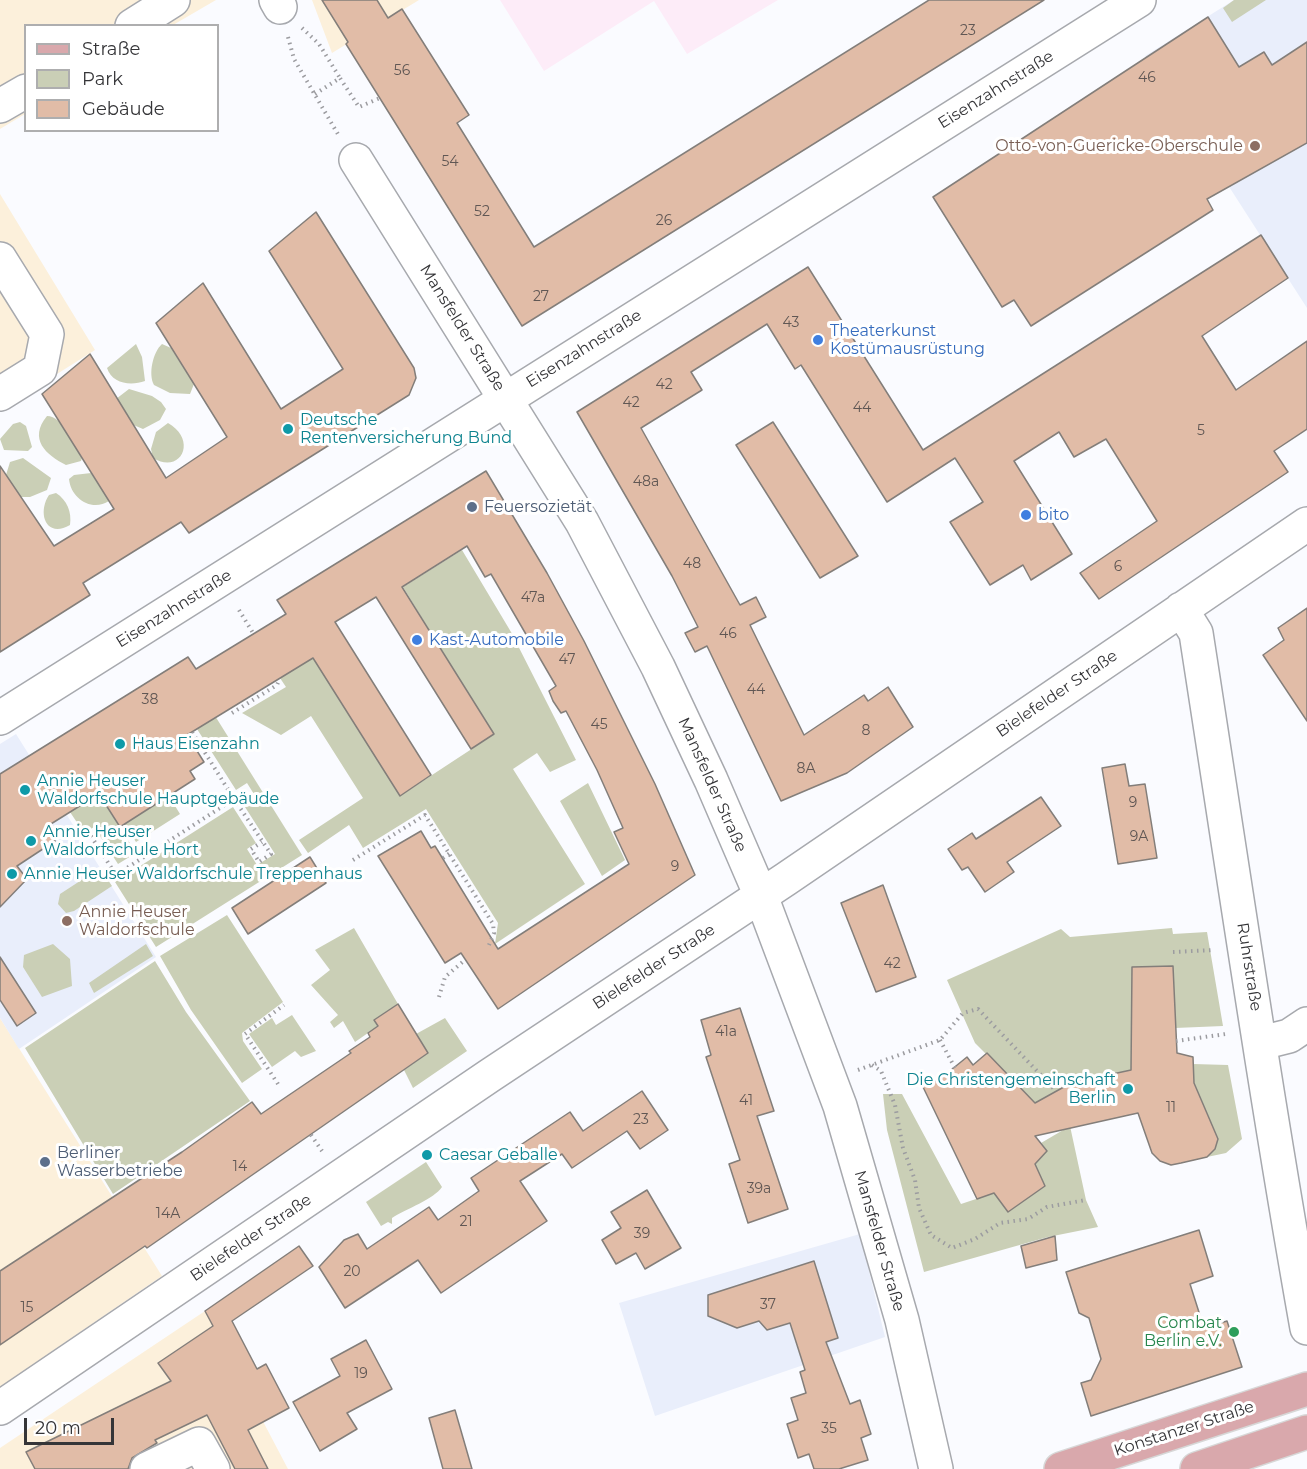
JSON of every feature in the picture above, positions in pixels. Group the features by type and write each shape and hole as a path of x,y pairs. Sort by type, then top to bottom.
{"main road":[{"name":"Konstanzer Straße","path":"1061,1469 1307,1389"},
{"path":"1197,1469 1307,1432"}],"street":[{"path":"135,24 173,0"},
{"name":"Eisenzahnstraße","path":"0,718 1140,0"},
{"path":"0,106 24,92"},
{"name":"Mansfelder Straße","path":"356,160 582,522 658,667 711,780 760,896 840,1106 902,1320 936,1469"},
{"path":"0,259 47,334 40,369 0,394"},
{"name":"Bielefelder Straße","path":"0,1408 1307,524"},
{"name":"Ruhrstraße","path":"1181,609 1196,633 1248,1038 1274,1140 1307,1328"},
{"path":"1248,1038 1288,1036 1307,1024"},
{"path":"147,1469 199,1444 213,1469"}],"path":[{"path":"278,4 319,44 359,107 380,98"},
{"path":"278,4 294,59 329,119"},
{"path":"315,94 340,78"},
{"path":"239,610 253,633"},
{"path":"232,712 277,686 279,680"},
{"path":"192,732 271,854 259,862 251,849 262,842"},
{"path":"91,836 116,875 234,799"},
{"path":"352,860 425,815 494,924 494,933 489,945"},
{"path":"443,858 450,853"},
{"path":"472,905 479,900"},
{"path":"1173,952 1221,950"},
{"path":"439,997 445,977 465,960"},
{"path":"278,1083 245,1034 284,1005"},
{"path":"1056,1091 978,1009 963,1013 940,1040 872,1065 880,1071 895,1105 903,1148 915,1180 919,1208 931,1234 952,1248 975,1239 999,1223 1028,1219 1047,1207 1086,1200"},
{"path":"1176,1041 1248,1038"},
{"path":"940,1040 955,1068"},
{"path":"311,1135 324,1154"}],"shaded area":[{"path":"0,0 216,0 175,24 24,24 24,115 0,129"},
{"path":"312,0 419,0 332,53"},
{"path":"500,0 778,0 687,54 654,1 544,71"},
{"name":"Otto-von-Guericke-Oberschule","path":"1234,0 1307,0 1307,308 1145,56"},
{"path":"0,194 95,350 0,410"},
{"name":"Annie Heuser Waldorfschule","path":"16,734 156,957 19,1049 0,1018 0,744"},
{"name":"Berliner Wasserbetriebe","path":"0,1018 162,1276 0,1387"},
{"path":"860,1234 885,1337 655,1416 619,1303"},
{"path":"205,1311 288,1469 0,1469 0,1448"}],"green space":[{"path":"1234,0 1266,0 1232,22 1223,8"},
{"path":"136,344 142,357 145,381 128,383 118,380 109,373 107,368"},
{"path":"162,344 171,348 194,384 190,394 170,393 154,385 151,375 152,363"},
{"path":"129,389 152,396 161,402 166,409 160,420 143,429 131,424 116,399"},
{"path":"47,416 53,417 63,426 82,458 81,461 66,465 46,451 39,439 39,432"},
{"path":"20,422 26,426 32,447 28,451 4,450 0,439 13,424"},
{"path":"168,423 177,430 184,446 178,459 163,462 153,458 151,449 156,432"},
{"path":"23,458 51,478 47,490 30,497 21,497 6,475 10,462"},
{"path":"91,473 109,501 96,505 89,504 78,498 74,492 69,479 74,475"},
{"path":"56,493 68,507 70,525 55,529 46,522 44,509 49,495"},
{"path":"462,550 511,632 576,760 550,772 537,753 513,769 585,884 495,944 498,923 426,809 363,848 349,825 308,853 299,840 363,798 311,716 281,735 242,713 286,687 280,678 313,658 400,796 493,735 403,587"},
{"path":"212,711 302,855 156,947 115,882 233,807 256,843 247,849 257,865 275,854 245,807 257,799 247,783 236,790 197,729 204,725 200,719"},
{"path":"588,783 625,860 602,876 560,801"},
{"path":"94,786 136,853 118,864 94,827 84,833 70,812 88,801"},
{"path":"169,796 180,814 136,842 124,824"},
{"path":"100,868 112,886 74,911 66,913 58,904 60,894"},
{"path":"227,915 283,1002 242,1033 243,1041 262,1069 242,1083 191,1010 160,956"},
{"path":"354,928 398,1004 374,1020 378,1026 355,1042 343,1021 334,1028 330,1022 338,1015 311,985 330,970 315,950"},
{"path":"1172,928 1173,934 1207,932 1223,1026 1175,1028 1173,966 1133,967 1131,1070 1071,1083 1035,1103 975,1043 947,980 1061,929 1070,937"},
{"path":"53,944 70,959 72,986 42,997 23,967 24,955"},
{"path":"146,944 153,956 94,993 89,983"},
{"path":"155,961 186,1012 250,1101 113,1194 25,1048"},
{"path":"292,1015 316,1051 301,1057 295,1051 272,1067 249,1034 272,1018 276,1025"},
{"path":"445,1018 467,1051 413,1088 404,1070 428,1053 416,1034"},
{"path":"1193,1064 1228,1065 1242,1139 1226,1153 1207,1157 1218,1139 1194,1083"},
{"path":"883,1094 902,1094 961,1204 994,1193 1045,1186 1035,1164 1047,1151 1041,1143 1070,1126 1086,1200 1098,1227 1048,1237 924,1272 887,1130"},
{"path":"426,1162 442,1187 426,1200 392,1218 392,1224 388,1222 381,1226 366,1202"}],"building":[{"path":"322,0 377,0 388,18 402,9 469,115 457,123 534,247 929,0 1044,0 522,326 346,44 348,42"},
{"path":"1208,17 1239,67 1264,52 1272,65 1307,42 1307,143 1207,199 1213,210 1031,326 1014,300 1002,307 933,197"},
{"name":"Deutsche Rentenversicherung Bund","path":"316,212 414,368 416,378 409,395 189,533 181,522 83,583 90,595 0,652 0,466 54,546 114,509 42,394 90,354 166,478 227,437 156,323 203,283 281,409 343,369 269,251"},
{"path":"1261,235 1288,278 1202,336 1236,390 1307,341 1307,429 1274,451 1288,472 1099,599 1080,573 1157,521 1106,439 1074,457 1059,432 1014,461 1072,554 1031,580 1023,565 990,585 950,522 983,502 955,458 887,502 801,365 795,369 767,324 691,372 702,390 641,428 740,605 756,597 766,617 750,625 804,735 864,695 868,701 888,687 913,727 847,773 781,801 707,646 695,652 685,633 698,627 672,576 577,412 808,267 923,450"},
{"path":"773,422 858,556 820,578 736,445"},
{"path":"486,471 547,573 584,641 655,784 695,875 498,1009 461,953 445,963 378,856 421,831 431,848 435,846 498,949 629,864 614,832 623,828 597,770 566,711 561,713 553,701 549,691 556,686 491,574 485,577 467,546 402,587 494,734 471,749 376,597 335,622 431,775 400,796 313,658 187,735 204,762 190,771 195,779 120,827 99,794 46,827 55,841 17,866 27,879 0,907 0,774 188,657 196,669 286,614 277,600"},
{"path":"1307,608 1307,721 1263,655 1284,640 1278,628"},
{"path":"1125,764 1129,786 1145,784 1157,858 1118,864 1102,768"},
{"path":"1041,797 1061,826 1007,862 1014,872 985,892 968,867 962,870 948,849 972,833 976,839"},
{"path":"310,857 326,883 248,934 232,908"},
{"path":"883,885 916,977 876,992 841,903"},
{"path":"0,957 36,1013 17,1026 0,1000"},
{"name":"Die Christengemeinschaft Berlin","path":"1173,966 1177,1053 1193,1057 1194,1083 1218,1139 1215,1149 1207,1157 1181,1163 1171,1165 1160,1161 1152,1153 1138,1113 1035,1136 1047,1151 1035,1164 1045,1186 1008,1212 994,1193 977,1199 923,1087 940,1079 967,1057 973,1065 987,1053 1035,1103 1071,1083 1131,1070 1132,967"},
{"path":"398,1004 428,1053 147,1248 145,1246 0,1345 0,1271 182,1152 252,1102 261,1114 351,1053 349,1051 370,1037 368,1033 378,1026 374,1020"},
{"path":"740,1008 774,1111 757,1116 788,1209 748,1223 729,1164 740,1160 706,1057 711,1055 701,1020"},
{"path":"642,1091 668,1130 640,1149 627,1131 572,1168 562,1154 520,1181 547,1221 441,1293 418,1260 345,1308 319,1267 344,1240 358,1234 367,1249 429,1207 438,1220 479,1191 471,1178 570,1112 583,1131"},
{"path":"647,1190 681,1248 645,1269 636,1253 616,1264 602,1240 621,1228 611,1212"},
{"path":"1199,1230 1213,1276 1190,1284 1204,1328 1227,1321 1242,1367 1091,1416 1081,1383 1091,1380 1101,1359 1089,1318 1079,1313 1066,1272"},
{"path":"1055,1236 1057,1260 1026,1268 1021,1246"},
{"path":"299,1246 313,1266 232,1321 257,1369 266,1364 289,1408 248,1430 268,1469 235,1469 207,1415 155,1440 157,1443 132,1458 128,1469 35,1469 26,1452 171,1381 158,1363 213,1326 205,1311"},
{"path":"814,1261 838,1338 826,1342 850,1404 860,1400 871,1434 861,1438 868,1460 839,1469 814,1469 809,1454 798,1458 787,1424 798,1420 791,1398 806,1393 800,1372 805,1370 790,1323 767,1330 759,1321 737,1328 708,1316 708,1295"},
{"path":"366,1340 392,1389 347,1413 357,1429 320,1451 293,1402 340,1376 331,1359"},
{"path":"455,1410 472,1469 443,1469 429,1418"}],"place":[{"name":"Otto-von-Guericke-Oberschule","path":"1255,146"},
{"name":"Theaterkunst Kostümausrüstung","path":"818,340"},
{"name":"Deutsche Rentenversicherung Bund","path":"288,429"},
{"name":"Feuersozietät","path":"472,507"},
{"name":"bito","path":"1026,515"},
{"name":"Kast-Automobile","path":"417,640"},
{"name":"Haus Eisenzahn","path":"120,744"},
{"name":"Annie Heuser Waldorfschule Hauptgebäude","path":"25,790"},
{"name":"Annie Heuser Waldorfschule Hort","path":"31,841"},
{"name":"Annie Heuser Waldorfschule Treppenhaus","path":"12,874"},
{"name":"Annie Heuser Waldorfschule","path":"67,921"},
{"name":"Die Christengemeinschaft Berlin","path":"1128,1089"},
{"name":"Caesar Geballe","path":"427,1155"},
{"name":"Berliner Wasserbetriebe","path":"45,1162"},
{"name":"Combat Berlin e.V.","path":"1234,1332"}]}
